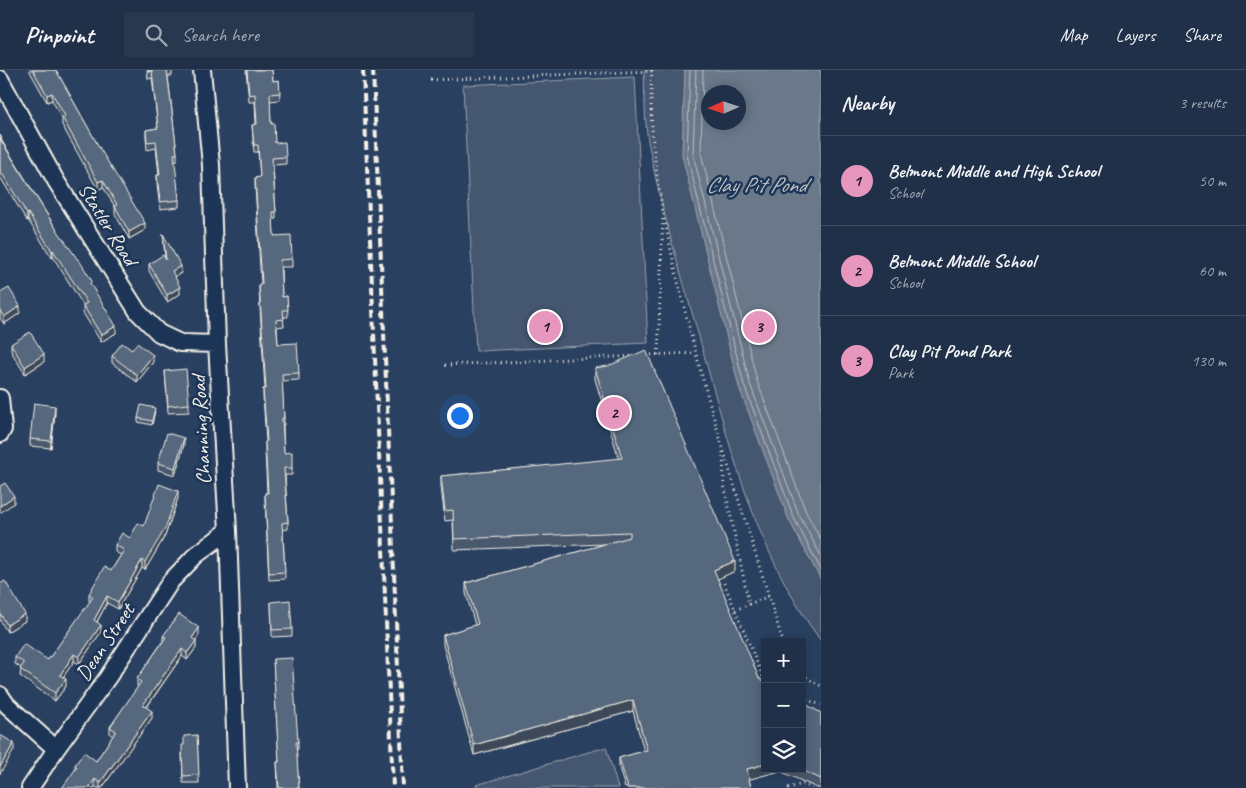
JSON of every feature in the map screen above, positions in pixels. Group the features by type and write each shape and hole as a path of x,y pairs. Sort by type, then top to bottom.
{"street":[{"name":"Channing Road","path":"202,70 210,165 228,531 237,788"},
{"name":"Statler Road","path":"0,79 56,181 138,312 159,332 180,343 218,344"},
{"path":"0,398 3,428 0,434"},
{"name":"Dean Street","path":"30,788 56,748 108,677 171,581 196,555 228,531"},
{"path":"0,695 7,705 56,748"}],"path":[{"path":"431,80 652,70 651,95 654,148 674,266 695,353 782,638"},
{"path":"658,355 663,208"},
{"path":"445,365 695,353"},
{"path":"723,446 724,484 749,604"},
{"path":"724,583 761,672"},
{"path":"735,610 769,596"},
{"path":"806,677 821,686"},
{"path":"806,699 821,705"},
{"path":"788,788 804,784 812,788"}],"shaded area":[{"name":"Clay Pit Pond","path":"644,70 821,70 821,641 798,606 778,570 761,532 732,453 659,193 647,137"},
{"path":"635,77 648,343 476,351 463,85"},
{"path":"606,747 618,788 477,788 476,785"}],"water":[{"name":"Clay Pit Pond","path":"685,70 821,70 821,580 789,520 739,387 682,155"}],"building":[{"path":"33,70 56,70 99,147 145,223 129,232 103,180 98,182 62,117 65,116 52,93 47,95"},
{"path":"148,70 167,70 177,154 174,154 179,200 160,202 157,175 160,175 156,141 147,142 146,130 158,128 152,71 148,72"},
{"path":"247,70 272,70 273,81 279,80 280,93 270,94 271,124 274,123 275,143 285,142 286,157 272,158 276,212 273,212 274,236 291,235 292,259 280,260 282,297 287,296 288,310 283,310 284,319 276,320 278,344 297,343 299,373 282,374 284,453 292,452 292,468 284,468 288,522 282,523 285,572 269,573 265,493 268,493 265,442 267,441 263,389 266,389 259,284 262,284 255,178 260,177 258,145 254,145 252,125 257,124 255,94 249,95"},
{"path":"0,139 53,224 79,260 92,281 90,283 116,326 101,335 83,305 87,303 0,170"},
{"path":"163,234 181,266 172,271 180,287 167,295 149,264 163,255 166,260"},
{"path":"9,288 20,306 4,317 0,311 0,293"},
{"path":"30,332 44,354 25,367 11,344"},
{"path":"122,343 132,350 137,343 153,355 137,375 112,356"},
{"path":"646,350 735,561 714,570 761,679 761,765 747,769 751,788 628,788 619,758 647,750 633,700 474,745 443,635 478,624 466,583 630,537 630,532 454,539 453,510 445,511 441,476 622,458 595,368 608,366"},
{"path":"186,369 189,404 168,406 165,371"},
{"path":"34,403 55,406 51,441 30,439"},
{"path":"141,405 155,408 152,421 138,418"},
{"path":"167,433 184,438 175,468 158,463"},
{"path":"5,483 14,496 0,506 0,486"},
{"path":"159,484 178,491 165,529 145,562 142,560 118,602 107,596 94,620 101,625 79,657 74,654 60,675 66,679 55,693 20,669 24,663 15,657 24,644 48,660 93,597 89,594 104,567 111,571 124,550 115,545 122,533 130,538 138,523 144,526"},
{"path":"5,581 25,614 7,625 0,613 0,584"},
{"path":"290,600 292,629 272,630 271,602"},
{"path":"179,614 199,628 192,638 196,641 187,653 182,649 143,705 152,711 100,783 95,779 89,788 62,788 77,767 75,765 84,752 96,761 116,731 110,727 141,682 137,679 166,637 163,636"},
{"path":"292,658 299,788 279,788 273,659"},
{"path":"806,704 821,713 821,779 806,772"},
{"path":"0,735 14,743 0,767"},
{"path":"197,735 199,775 183,776 182,745 184,745 184,736"}],"railway":[{"path":"363,70 393,788"},
{"path":"373,70 403,788"}],"place":[{"name":"Belmont Middle and High School","path":"545,327"},
{"name":"Clay Pit Pond Park","path":"759,327"},
{"name":"Belmont Middle School","path":"614,413"}]}
